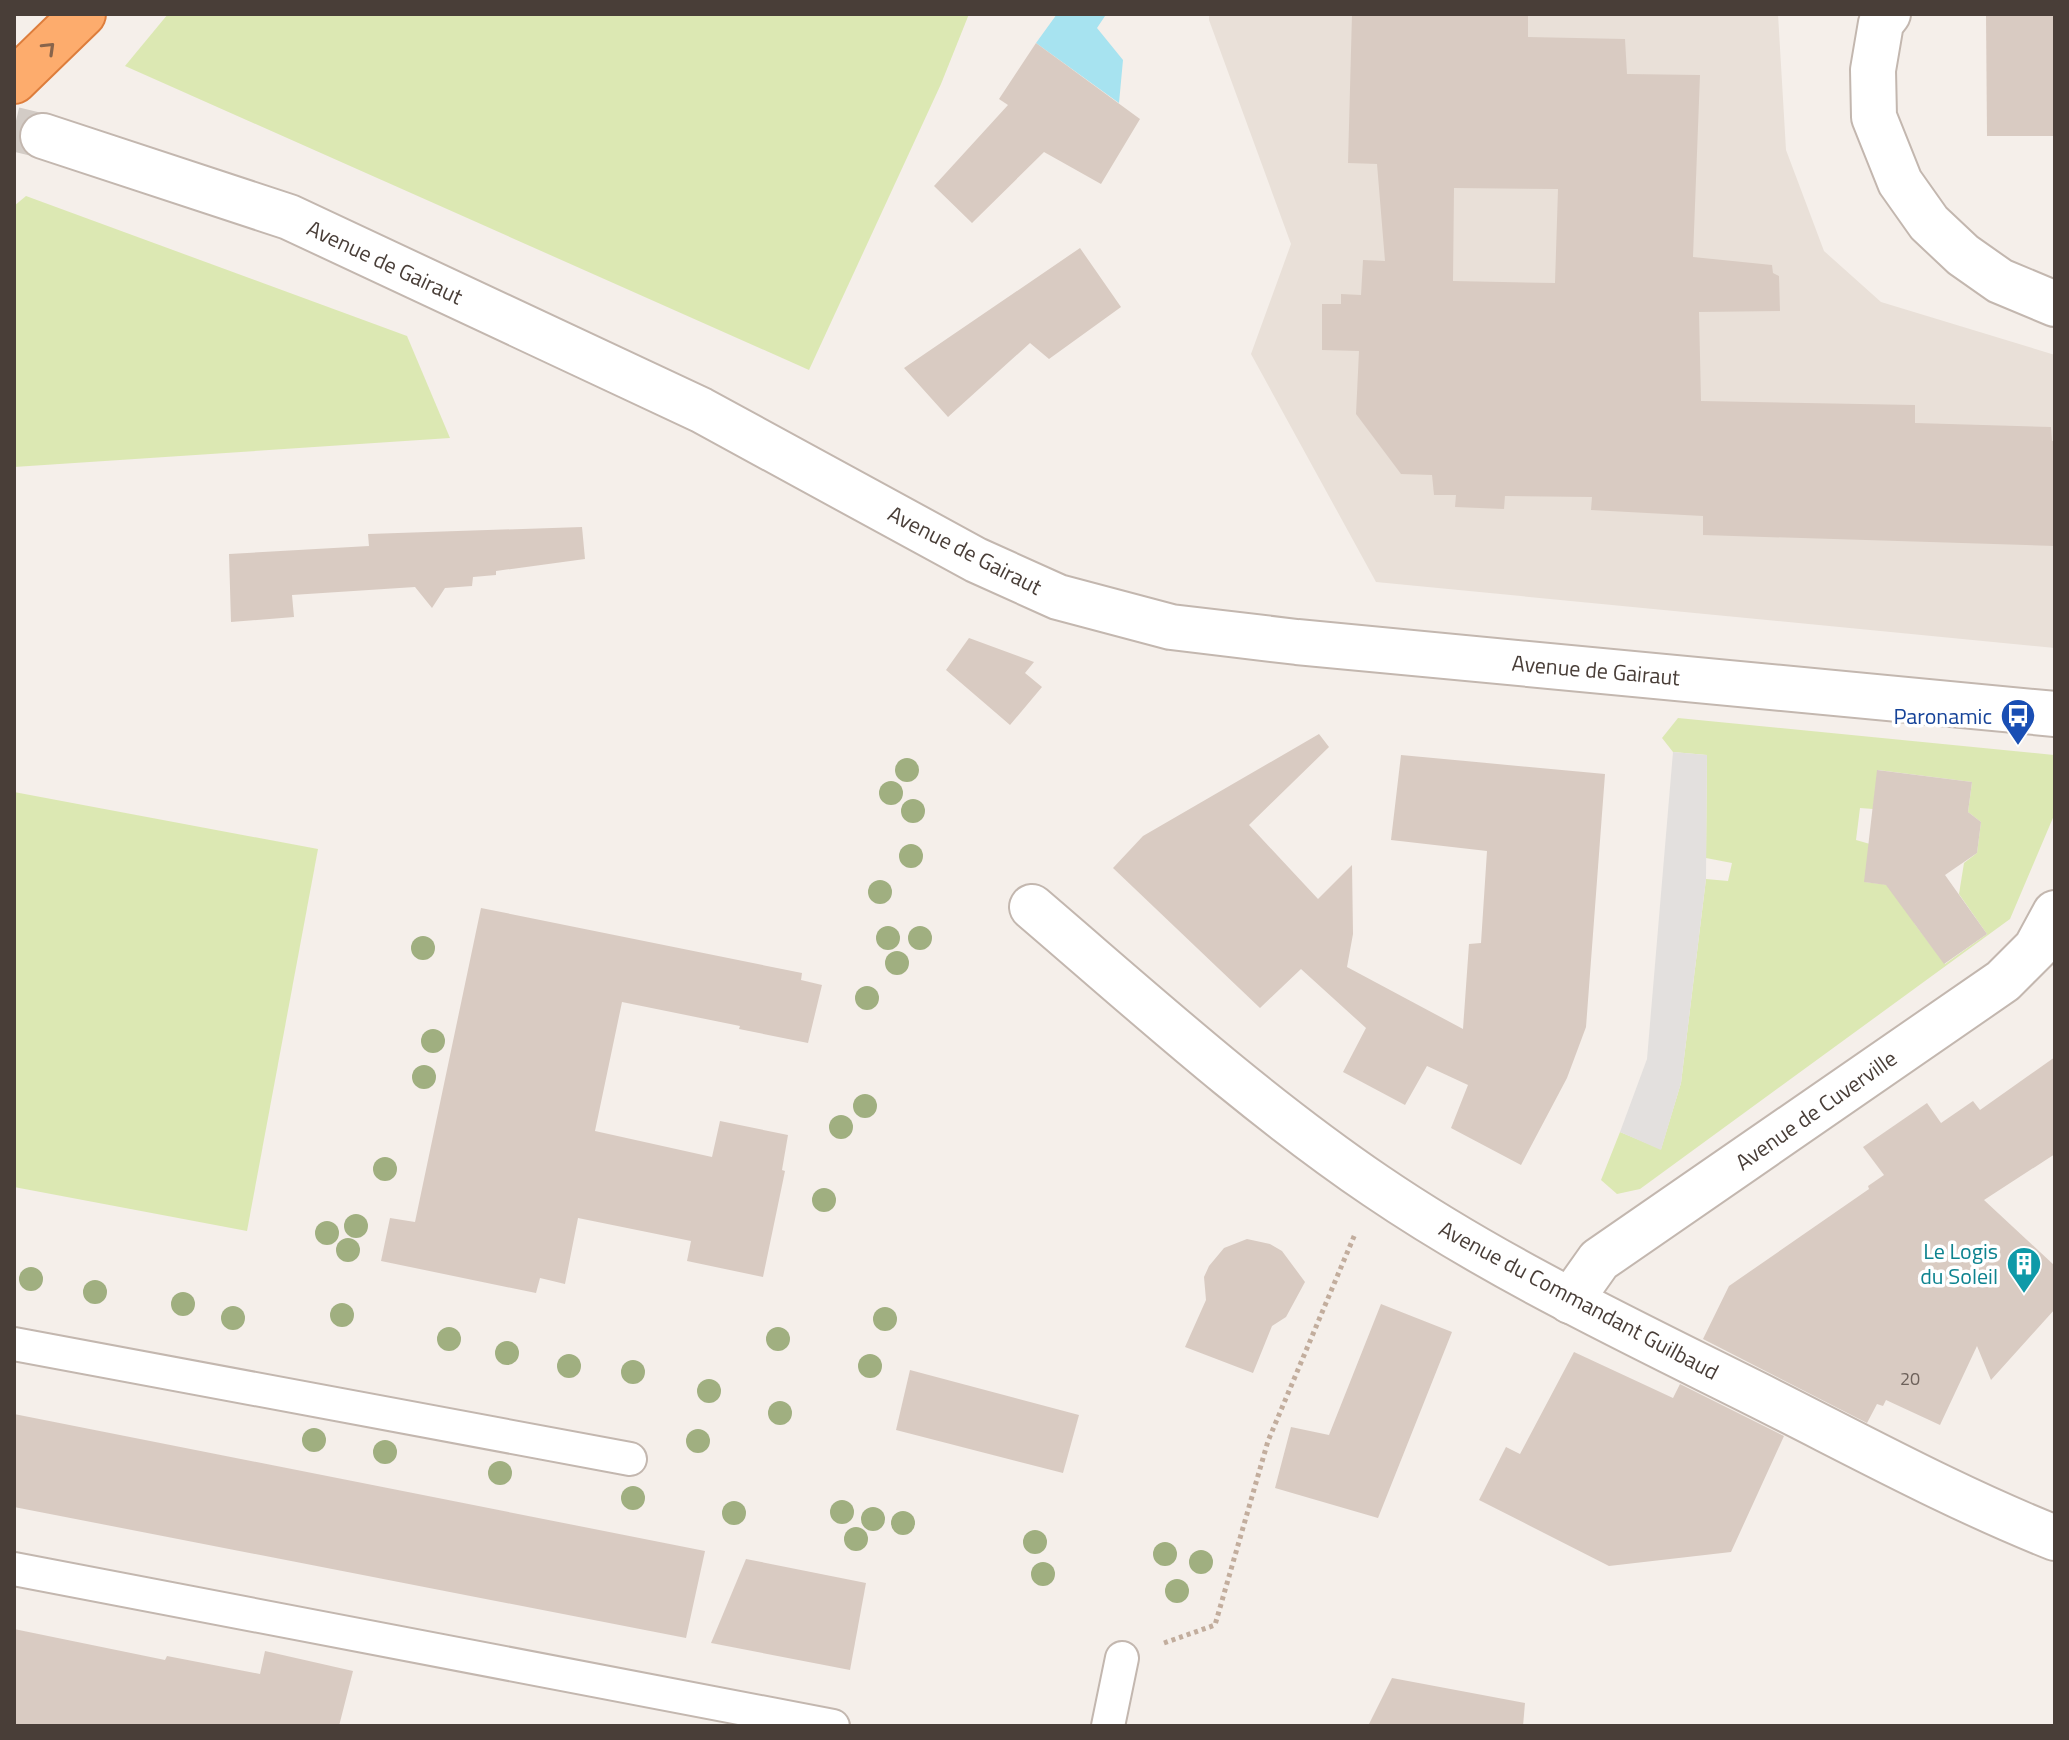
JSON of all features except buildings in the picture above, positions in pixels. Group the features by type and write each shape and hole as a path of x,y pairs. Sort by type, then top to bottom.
{"highway":[{"path":"14,81 83,14"}],"street":[{"path":"1888,14 1881,23 1873,70 1874,117 1900,182 1929,223 1963,255 2000,281 2055,304"},
{"name":"Avenue de Gairaut","path":"43,136 289,217 701,410 976,560 1058,597 1171,627 1297,642 2055,714"},
{"name":"Avenue du Commandant Guilbaud","path":"1032,907 1252,1095 1376,1186 1460,1239 1570,1301 1975,1504 2048,1528"},
{"name":"Avenue de Cuverville","path":"1570,1301 1599,1260 2003,981 2036,948 2055,913"}],"lane":[{"path":"14,1344 630,1459"},
{"path":"14,1569 833,1726"},
{"path":"1108,1726 1122,1658"}],"path":[{"path":"1122,1658 1215,1625 1268,1441 1376,1186"}],"shaded area":[{"path":"1209,14 1778,14 1786,150 1824,251 1881,302 2055,355 2055,648 1376,582 1251,354 1291,244"},
{"path":"1673,752 1707,755 1706,879 1681,1083 1661,1150 1620,1132 1647,1059"}],"green space":[{"path":"168,14 969,14 941,84 809,370 125,66"},
{"path":"26,196 407,336 450,438 14,467 14,206"},
{"path":"1678,718 2054,755 2055,813 2010,919 1640,1189 1617,1194 1601,1180 1620,1132 1661,1149 1681,1083 1706,879 1728,881 1732,863 1706,858 1707,755 1673,752 1662,738","holes":["1878,770 1972,782 1968,812 1981,822 1977,853 1964,863 1959,894 1987,934 1945,964 1914,923 1955,893 1865,882 1870,844 1856,840 1860,808 1873,809"]},
{"path":"14,792 318,849 247,1231 14,1187"}],"water":[{"path":"1057,14 1105,16 1097,28 1123,60 1119,103 1036,43"}],"tunnel":[{"path":"14,129 43,136"}],"place":[{"name":"Paronamic","path":"2018,747"},
{"name":"Le Logis du Soleil","path":"2024,1295"}]}
